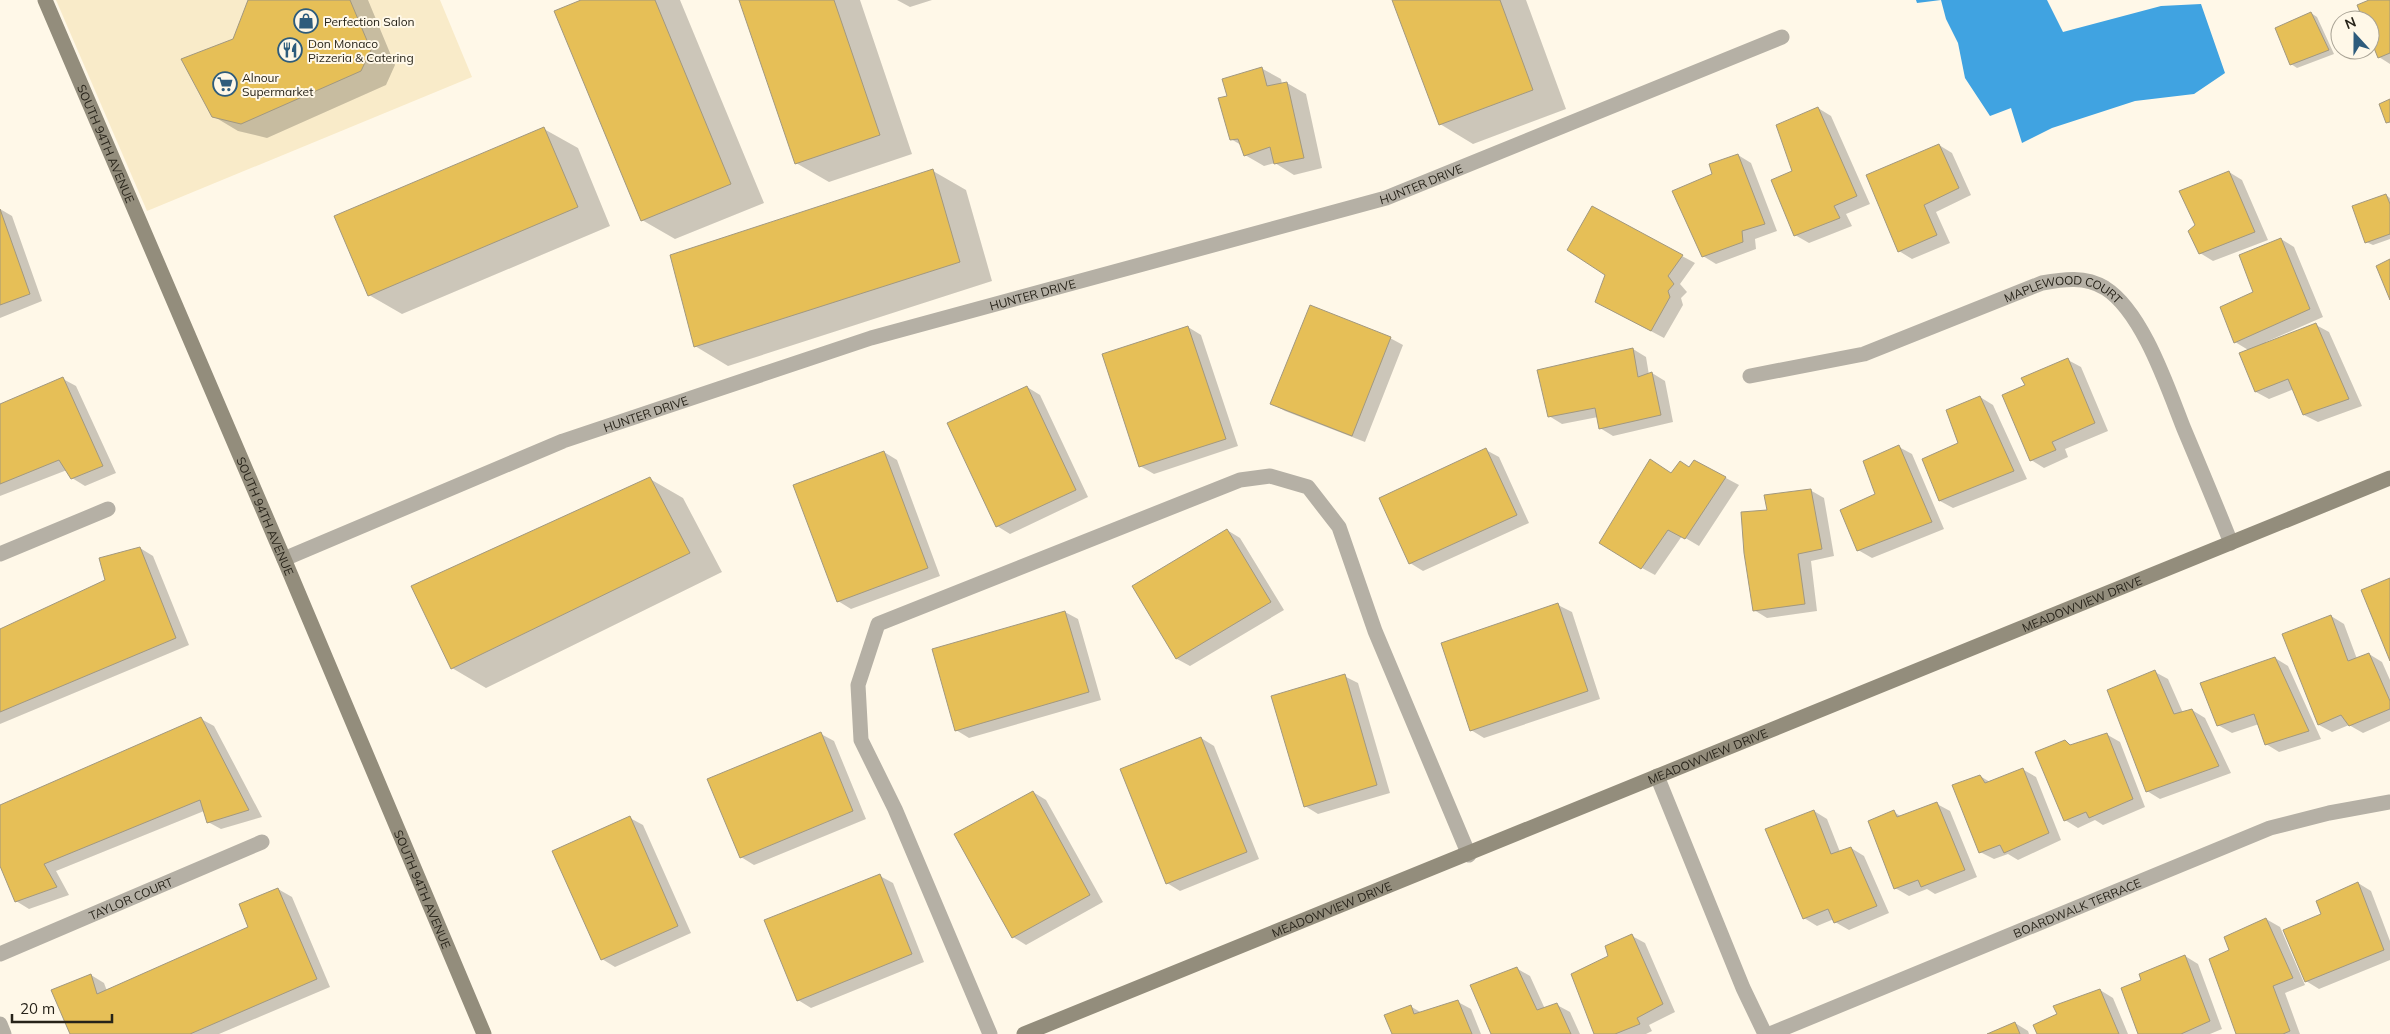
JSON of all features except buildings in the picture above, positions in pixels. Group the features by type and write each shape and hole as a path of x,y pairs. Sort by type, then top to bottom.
{"street":[{"name":"SOUTH 94TH AVENUE","path":"45,0 284,559 484,1034"},
{"name":"HUNTER DRIVE","path":"284,559 563,441 871,338 1386,198 1782,37"},
{"name":"MAPLEWOOD COURT","path":"1750,376 1864,354 2042,283 2068,278 2090,281 2121,300 2137,323 2159,369 2231,543"},
{"path":"990,1034 895,810 862,740 858,685 878,624 1240,480 1270,476 1308,487 1339,527 1375,631 1469,854"},
{"name":"MEADOWVIEW DRIVE","path":"1024,1034 2390,478"},
{"path":"0,554 108,509"},
{"path":"1657,776 1743,988 1766,1034"},
{"name":"BOARDWALK TERRACE","path":"1770,1034 2270,828 2329,813 2390,802"},
{"name":"TAYLOR COURT","path":"0,954 262,842"},
{"path":"0,1024 4,1034"}],"shaded area":[{"path":"56,0 440,0 472,77 147,211"}],"water":[{"path":"1916,0 1941,0 1917,3"},
{"path":"1941,0 2047,0 2063,32 2161,6 2201,4 2225,73 2194,94 2135,101 2052,128 2022,143 2011,108 1990,116 1965,78 1958,43 1946,19"}],"place":[{"name":"Perfection Salon","path":"306,21"},
{"name":"Don Monaco Pizzeria & Catering","path":"290,50"},
{"name":"Alnour Supermarket","path":"225,84"}]}
